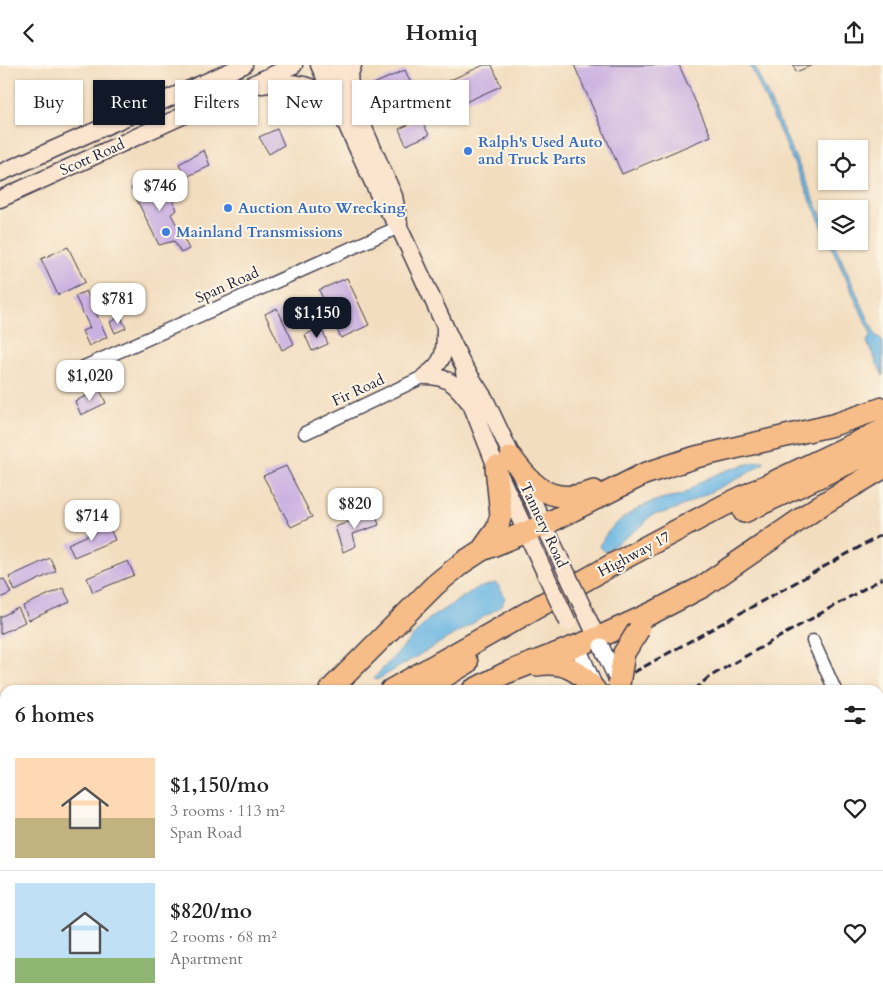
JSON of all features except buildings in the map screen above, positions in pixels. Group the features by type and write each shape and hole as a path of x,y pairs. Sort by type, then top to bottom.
{"highway":[{"path":"504,462 548,493 556,496 581,496 696,457 816,429 883,408"},
{"name":"Highway 17","path":"400,685 617,562 723,506 883,430"},
{"name":"Highway 17","path":"430,685 490,648 625,574 732,518 883,447"},
{"path":"482,550 497,529 501,515 504,462"},
{"path":"483,685 506,673 599,642 702,587 820,505 883,468"},
{"path":"335,685 435,585 462,563 482,550 535,528 622,483"},
{"path":"620,685 624,653 639,629 654,612"},
{"path":"506,673 544,664 559,664 580,674 591,685"}],"main road":[{"name":"Scott Road","path":"0,173 243,65"},
{"name":"Scott Road","path":"258,82 294,65"},
{"name":"Tannery Road","path":"319,65 326,80"},
{"name":"Tannery Road","path":"336,65 352,101"},
{"path":"352,96 349,77 353,65"},
{"name":"Tannery Road","path":"342,117 381,200 399,227 462,363 485,399 504,462"},
{"name":"Scott Road","path":"0,199 175,119"},
{"name":"Tannery Road","path":"363,125 394,196 399,227"},
{"path":"425,376 440,363 445,348 445,324"},
{"name":"Tannery Road","path":"462,363 471,404 504,462 535,528 563,565 599,642"},
{"path":"425,376 437,376 448,380 457,387 471,404"},
{"name":"Tannery Road","path":"535,528 546,575 579,650"}],"street":[{"name":"Span Road","path":"68,374 399,227"},
{"name":"Fir Road","path":"305,433 425,376"},
{"path":"813,641 832,685"},
{"name":"Tannery Road","path":"599,642 619,685"},
{"name":"Tannery Road","path":"579,650 594,685"}],"water":[{"path":"750,65 754,65 818,208 818,217"},
{"path":"833,250 837,250 876,336 883,343 883,376 867,342 871,334"},
{"path":"764,461 764,463 743,476 678,508 649,517 644,524 605,552 600,547 603,539 615,524 641,507 661,499 681,495 710,477"},
{"path":"495,583 505,597 502,606 377,680 374,678 429,619 475,589"}],"railway":[{"path":"611,685 883,534"},
{"path":"700,685 709,677 883,578"}],"place":[{"name":"Ralph's Used Auto and Truck Parts","path":"468,151"},
{"name":"Auction Auto Wrecking","path":"228,208"},
{"name":"Mainland Transmissions","path":"166,232"}]}
